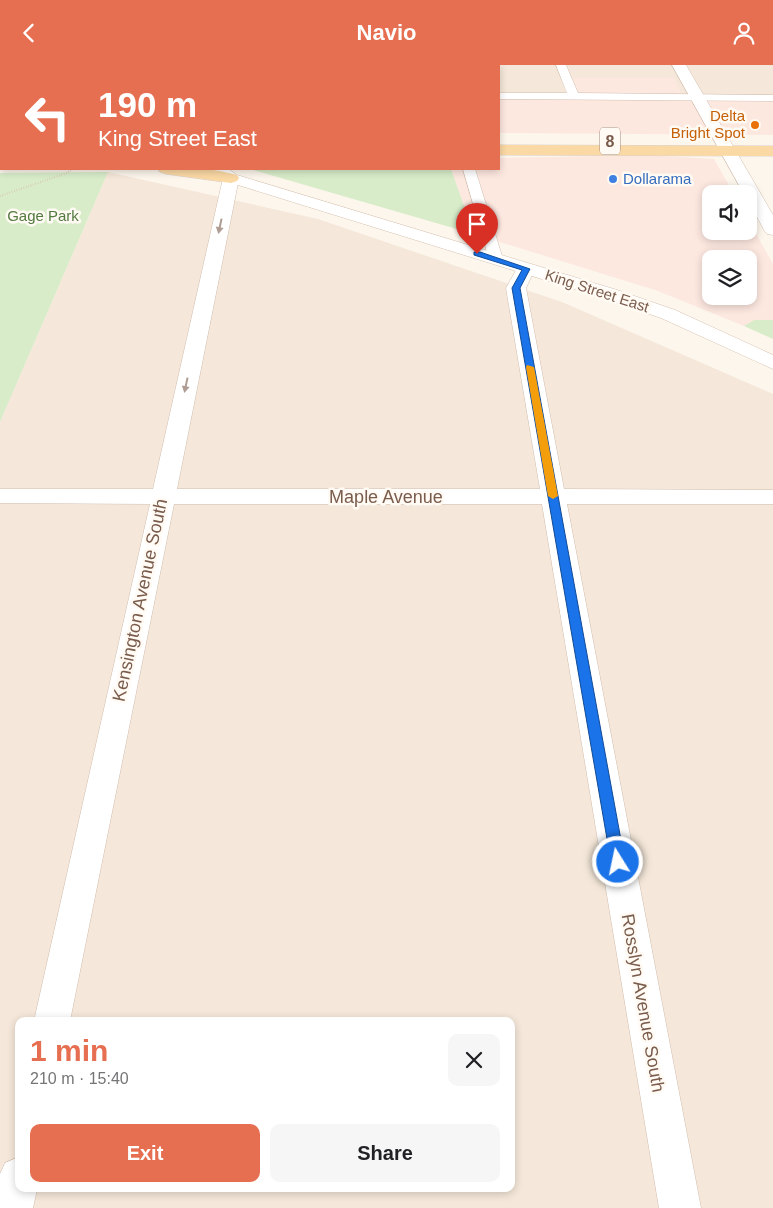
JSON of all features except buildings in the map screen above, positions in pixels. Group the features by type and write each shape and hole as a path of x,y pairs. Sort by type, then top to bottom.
{"main road":[{"name":"8","path":"500,141 725,146 773,151"},
{"name":"8","path":"500,150 725,146 773,141"},
{"path":"178,170 224,174"}],"street":[{"path":"679,65 773,230"},
{"name":"King Street East","path":"224,174 668,314 773,363"},
{"name":"Kensington Avenue South","path":"53,1017 162,497 224,174"},
{"name":"Rosslyn Avenue South","path":"526,269 516,288 680,1208"},
{"name":"Maple Avenue","path":"0,496 773,497"},
{"path":"12,1208 16,1192"}],"lane":[{"path":"562,65 573,95"},
{"path":"500,96 573,95 773,98"},
{"path":"469,170 496,259"}],"path":[{"path":"0,196 67,173 71,170"}],"shaded area":[{"path":"500,65 773,65 773,98 682,97 673,78 570,78 572,97 500,96"},
{"path":"569,78 674,78 683,97 773,98 773,135 500,133 500,96 572,97"},
{"path":"647,155 714,159 729,185 702,185 702,240 757,240 757,235 773,264 773,320 755,320 744,326 658,291 474,234 451,170 500,170 500,158"},
{"path":"108,172 318,219 562,302 773,394 773,1208 0,1208 0,422"}],"green space":[{"path":"253,170 451,170 474,234"},
{"name":"Gage Park","path":"108,172 0,422 0,173"},
{"path":"754,320 773,320 773,339 744,326"}],"slow traffic":[{"path":"530,367 553,496"}],"place":[{"name":"Delta Bright Spot","path":"755,125"},
{"name":"Dollarama","path":"613,179"}],"route":[{"path":"477,254 526,269 516,288 618,862"}]}
